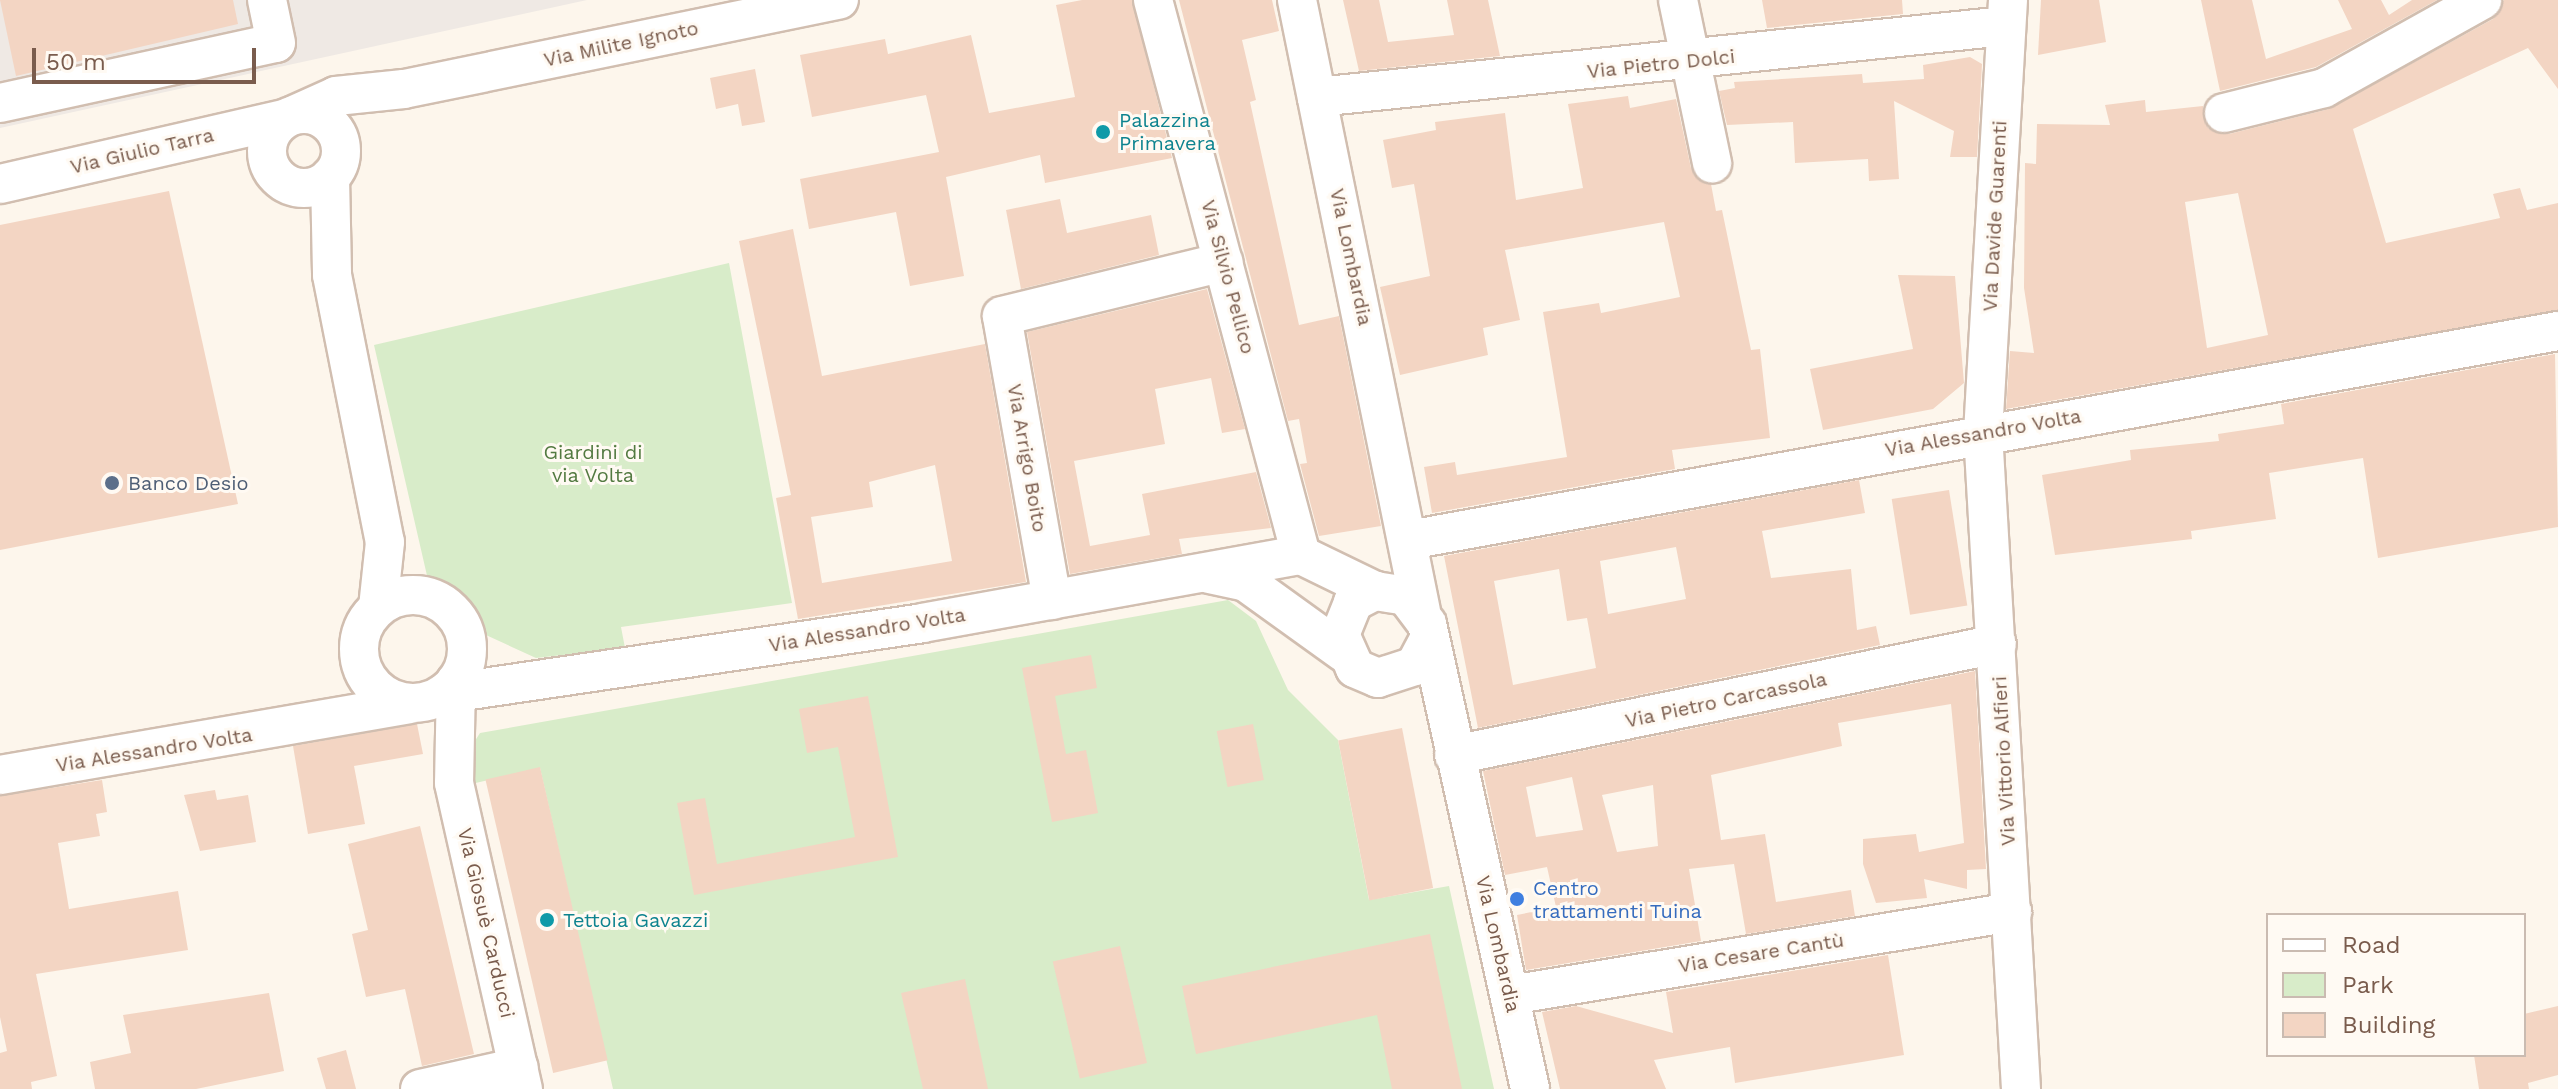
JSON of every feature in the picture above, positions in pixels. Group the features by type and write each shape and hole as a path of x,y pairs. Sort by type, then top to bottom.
{"street":[{"path":"0,103 276,43 267,0"},
{"name":"Via Milite Ignoto","path":"290,117 336,96 404,89 839,0"},
{"name":"Via Silvio Pellico","path":"1153,0 1301,555"},
{"name":"Via Lombardia","path":"1297,0 1407,527 1424,627 1530,1089"},
{"path":"1678,0 1712,163"},
{"path":"2224,113 2324,88 2482,0"},
{"name":"Via Pietro Dolci","path":"1317,97 1692,62 2006,13"},
{"name":"Via Davide Guarenti","path":"1983,432 2006,13"},
{"name":"Via Milite Ignoto","path":"335,160 404,89"},
{"path":"332,275 335,160 329,123 290,117 267,152 275,174 293,186 332,275 379,503 395,601"},
{"name":"Via Giulio Tarra","path":"0,184 290,117"},
{"path":"293,186 335,160"},
{"name":"Via Arrigo Boito","path":"1052,600 1002,316 1224,262"},
{"name":"Via Alessandro Volta","path":"1407,527 1983,432 2558,331"},
{"name":"Via Vittorio Alfieri","path":"1983,432 2021,1089"},
{"path":"1343,652 1344,616 1375,591 1407,527"},
{"path":"1301,555 1375,591 1400,593 1424,627 1415,666 1378,678"},
{"name":"Via Alessandro Volta","path":"0,775 308,724 437,695 533,678 1052,600 1301,555"},
{"name":"Via Alessandro Volta","path":"1199,572 1246,582 1343,652"},
{"path":"469,643 437,695 378,691 362,668 361,632 395,601 446,606 469,643 533,678"},
{"name":"Via Pietro Carcassola","path":"1454,755 1997,644"},
{"name":"Via Lombardia","path":"1343,652 1355,668 1378,678 1422,714 1464,799"},
{"path":"308,724 362,668"},
{"name":"Via Giosuè Carducci","path":"437,695 521,1078"},
{"name":"Via Cesare Cantù","path":"1510,995 2012,912"},
{"path":"420,1089 521,1078"}],"shaded area":[{"path":"0,0 587,0 0,128"}],"green space":[{"name":"Giardini di via Volta","path":"729,263 792,603 621,627 625,648 536,658 475,630 458,599 428,580 374,345"},
{"path":"1228,600 1256,621 1288,690 1338,740 1369,900 1449,886 1494,1089 613,1089 540,768 467,785 471,747 480,733"}],"building":[{"path":"0,0 233,0 238,24 16,76"},
{"path":"1082,0 1132,0 1172,158 1045,183 1040,155 946,177 964,276 910,286 896,212 809,229 800,179 939,152 926,95 812,117 800,55 885,39 888,54 971,35 989,113 1075,97 1056,5"},
{"path":"1179,0 1272,0 1279,31 1242,40 1256,100 1250,102 1299,325 1339,316 1381,526 1319,536 1300,464 1307,463 1299,419 1288,421"},
{"path":"1343,0 1379,0 1388,42 1454,35 1447,0 1488,0 1500,56 1359,71"},
{"path":"1762,0 1902,0 1903,14 1767,28"},
{"path":"2041,0 2099,0 2106,42 2038,55"},
{"path":"2201,0 2252,0 2266,59 2352,29 2338,0 2381,0 2389,15 2412,0 2437,0 2316,67 2220,91"},
{"path":"2504,0 2558,0 2558,89 2528,48 2353,129 2386,243 2500,218 2493,194 2520,188 2527,210 2558,203 2558,310 2006,409 2010,351 2034,353 2024,288 2025,163 2036,164 2037,124 2110,125 2105,105 2145,100 2146,112 2203,106 2208,128 2229,134 2329,109 2493,19","holes":["2238,193 2268,335 2207,348 2185,202"]},
{"path":"1970,57 1982,64 1977,157 1950,157 1954,131 1894,101 1899,179 1869,181 1868,159 1795,163 1793,122 1727,125 1719,91 1735,88 1734,82 1862,74 1863,83 1924,79 1923,65"},
{"path":"755,69 765,122 742,126 738,104 716,109 710,78"},
{"path":"1628,96 1630,108 1676,99 1691,168 1711,184 1716,211 1722,210 1751,350 1760,349 1770,438 1672,450 1675,469 1432,513 1424,467 1455,462 1457,475 1567,457 1543,312 1599,303 1601,313 1680,297 1664,222 1505,250 1520,320 1483,328 1488,355 1400,375 1380,287 1430,276 1414,184 1392,188 1383,140 1436,130 1435,122 1505,113 1516,200 1583,188 1568,104"},
{"path":"169,191 238,504 0,550 0,225"},
{"path":"1060,199 1067,233 1151,215 1159,255 1021,289 1006,210"},
{"path":"793,229 822,376 985,344 1026,582 798,619 776,498 791,495 739,241","holes":["935,465 952,561 822,583 811,517 873,507 869,482"]},
{"path":"1898,275 1955,276 1964,383 1933,409 1823,430 1810,369 1913,349"},
{"path":"1207,289 1245,429 1222,433 1211,378 1155,389 1165,444 1074,461 1090,546 1150,535 1142,494 1256,472 1271,528 1179,539 1182,554 1070,574 1027,332"},
{"path":"2555,354 2558,527 2378,558 2363,458 2269,473 2276,519 2191,531 2192,539 2055,555 2042,475 2131,460 2130,450 2219,441 2218,434 2284,424 2281,404"},
{"path":"1859,480 1865,513 1762,531 1771,578 1851,569 1857,630 1876,626 1880,645 1478,728 1444,556","holes":["1676,547 1686,599 1608,614 1600,561","1559,569 1567,621 1587,618 1596,668 1513,685 1494,581"]},
{"path":"1949,490 1967,606 1910,615 1892,499"},
{"path":"1091,655 1097,688 1055,696 1066,754 1086,750 1098,813 1052,822 1022,668"},
{"path":"1975,671 1986,869 1967,870 1967,889 1924,879 1927,898 1876,903 1863,864 1863,839 1916,834 1919,852 1964,843 1951,704 1838,723 1842,746 1711,775 1721,840 1765,834 1776,902 1851,890 1855,916 1746,934 1734,864 1689,869 1701,941 1526,970 1517,915 1556,907 1547,867 1505,875 1483,771","holes":["1572,777 1583,830 1536,837 1526,787","1653,785 1658,846 1617,852 1602,795"]},
{"path":"868,696 898,857 694,895 677,803 705,798 717,864 855,837 838,747 807,753 799,709"},
{"path":"417,724 423,754 354,766 365,824 308,834 293,746"},
{"path":"1253,724 1264,780 1228,787 1217,731"},
{"path":"1402,728 1433,888 1369,900 1338,740"},
{"name":"Tettoia Gavazzi","path":"540,767 608,1060 553,1073 485,780"},
{"path":"102,780 107,812 96,814 100,836 58,843 69,909 178,891 188,950 36,974 57,1076 31,1082 32,1089 0,1089 0,1053 7,1051 0,1017 0,796"},
{"path":"215,790 217,800 248,795 256,842 200,851 184,795"},
{"path":"420,826 474,1054 422,1066 405,989 366,997 352,934 368,930 348,844"},
{"path":"1430,934 1462,1089 1392,1089 1377,1015 1196,1054 1182,986"},
{"path":"1120,946 1147,1063 1080,1078 1053,962"},
{"path":"1888,955 1904,1055 1735,1083 1730,1047 1654,1060 1666,1089 1560,1089 1542,1012 1576,1006 1673,1033 1666,992"},
{"path":"965,979 988,1089 923,1089 901,993"},
{"path":"269,993 284,1071 196,1089 95,1089 90,1062 131,1053 123,1015"},
{"path":"2558,1006 2558,1075 2528,1083 2529,1089 2479,1089 2474,1057 2526,1057 2526,1014"},
{"path":"346,1050 356,1089 326,1089 317,1058"}],"place":[{"name":"Palazzina Primavera","path":"1103,132"},
{"name":"Banco Desio","path":"112,483"},
{"name":"Centro trattamenti Tuina","path":"1517,899"},
{"name":"Tettoia Gavazzi","path":"547,920"}]}
